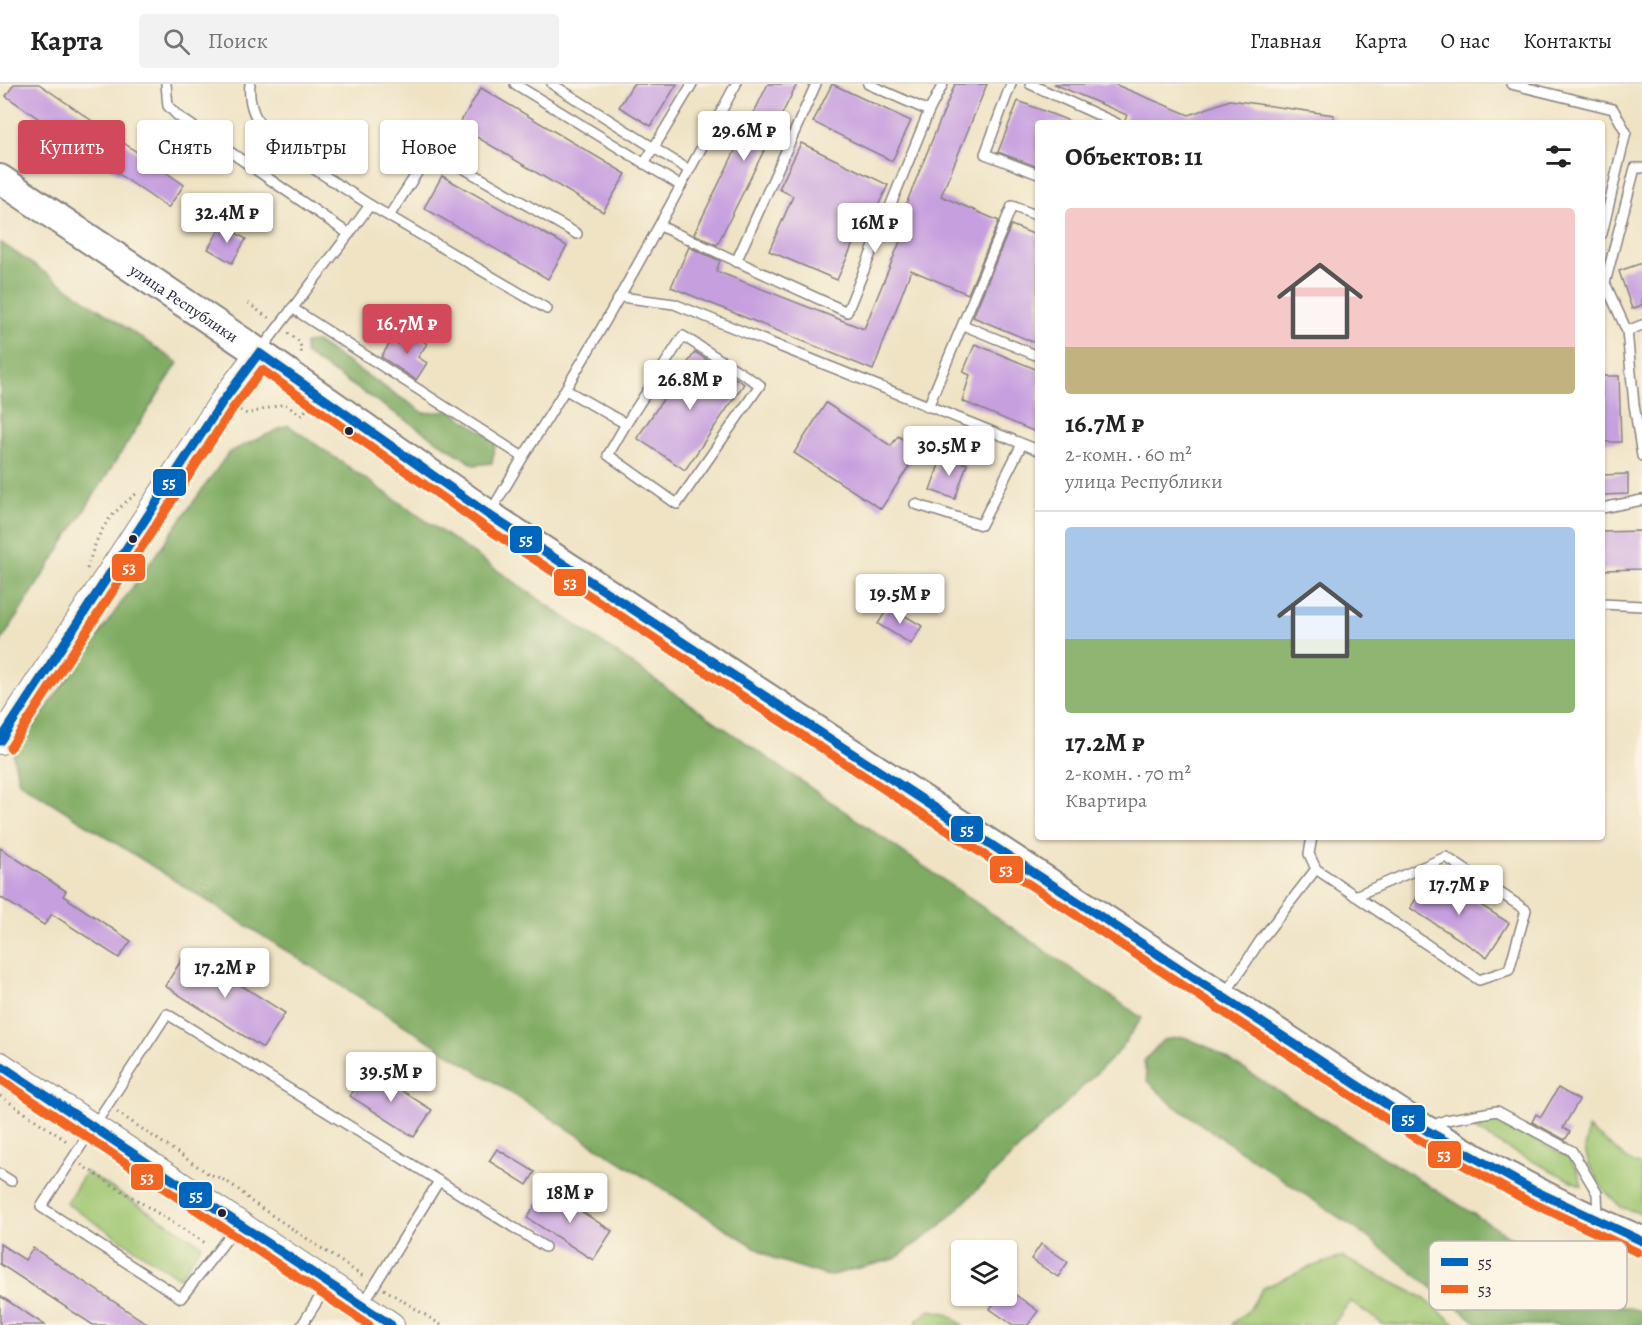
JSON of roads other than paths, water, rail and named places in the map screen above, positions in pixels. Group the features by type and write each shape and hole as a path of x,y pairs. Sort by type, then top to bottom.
{"main road":[{"name":"улица Республики","path":"0,179 259,353 489,515 1424,1129 1530,1190 1642,1241"},
{"path":"0,741 224,401 259,353"},
{"path":"0,1065 391,1325"}],"lane":[{"path":"166,84 168,106 178,116 349,234"},
{"path":"250,84 252,108 261,128 283,149 370,205 547,309"},
{"path":"515,84 681,186"},
{"path":"552,84 689,170"},
{"path":"644,164 692,84"},
{"path":"489,515 621,297 736,84"},
{"path":"736,262 816,84"},
{"path":"868,84 929,111"},
{"path":"660,226 847,312 929,111 943,84"},
{"path":"1011,84 985,154 1035,173"},
{"path":"1030,84 1109,120"},
{"path":"1511,84 1613,109 1626,132 1605,221"},
{"path":"389,216 432,150 577,234"},
{"path":"1642,168 1635,168 1605,283 1627,331 1638,402 1642,456"},
{"path":"259,353 370,205"},
{"path":"928,407 1012,206 1035,215"},
{"path":"621,297 674,304 1035,449"},
{"path":"292,308 524,457"},
{"path":"963,325 1035,355"},
{"path":"1627,331 1642,326"},
{"path":"683,336 760,385 677,504 608,455 626,424 683,336"},
{"path":"566,390 626,424"},
{"path":"915,504 981,525 1022,444"},
{"path":"1605,507 1642,500"},
{"path":"1605,604 1642,606"},
{"path":"1311,840 1309,854 1316,869 1355,896 1479,980 1509,970 1526,910 1446,857 1355,896"},
{"path":"1223,996 1260,941 1316,869"},
{"path":"239,1224 181,1298 41,1207 167,1014 545,1247"},
{"path":"1424,1129 1446,1120 1497,1111 1563,1146 1572,1151 1597,1193 1599,1223"},
{"path":"0,1174 11,1181"},
{"path":"362,1306 439,1181"},
{"path":"302,1325 328,1284"}]}
